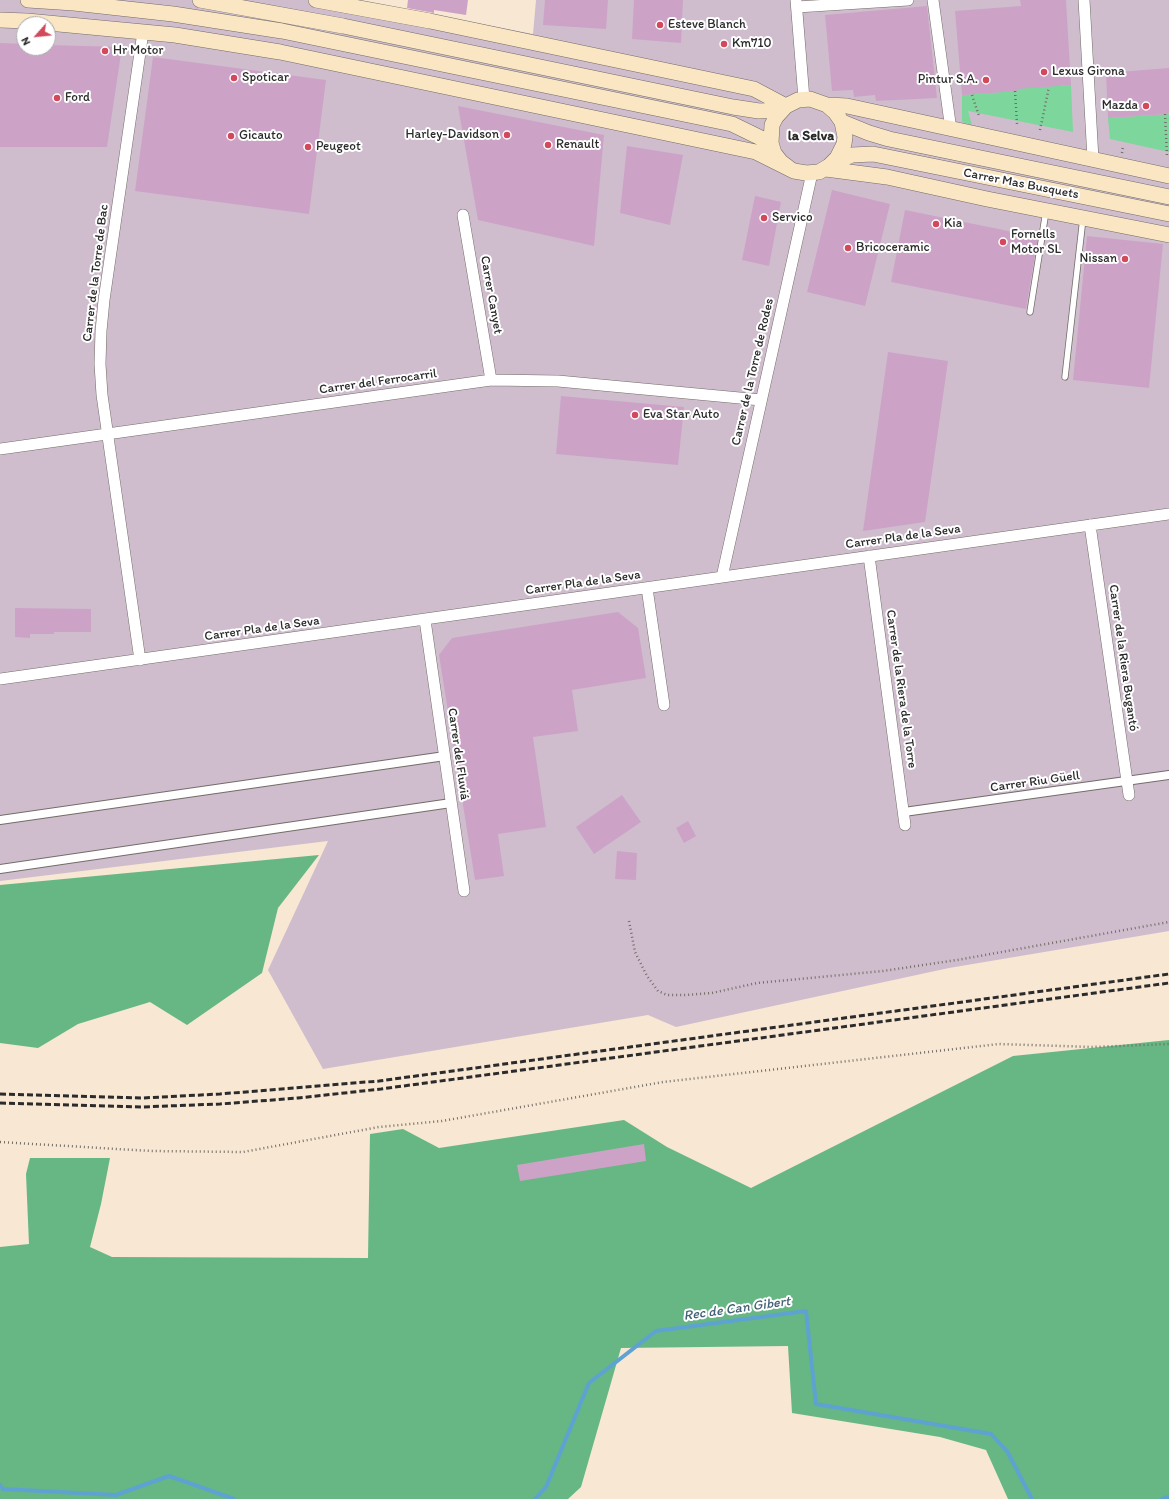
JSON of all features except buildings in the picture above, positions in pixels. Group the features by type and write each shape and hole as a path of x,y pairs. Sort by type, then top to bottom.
{"main road":[{"path":"28,0 74,3 173,14 282,31 732,124 771,143"},
{"path":"200,0 343,26 759,111 783,108 804,99 816,100 827,105 836,112 842,122 844,137 844,144 837,158 823,169"},
{"path":"316,0 430,21 754,89 783,108"},
{"path":"0,20 27,21 175,35 280,52 606,119 756,152 800,173 823,169 887,177 1169,235"},
{"path":"827,105 847,106 951,130 1169,176"},
{"path":"783,108 772,125 771,143 774,153 781,162 789,168"},
{"path":"842,122 868,133 889,139 1169,197"},
{"name":"Carrer Mas Busquets","path":"823,169 852,155 873,154 1169,214"}],"street":[{"path":"804,99 796,4 908,0"},
{"path":"933,0 951,130"},
{"path":"1084,0 1093,160"},
{"name":"Carrer de la Torre de Bac","path":"140,660 102,395 101,331 143,32"},
{"name":"Carrer de la Torre de Rodes","path":"722,577 761,400 823,169"},
{"name":"Carrer Canyet","path":"463,215 491,380"},
{"name":"Carrer del Ferrocarril","path":"0,449 491,380 558,381 761,400"},
{"name":"Carrer Pla de la Seva","path":"0,679 1169,514"},
{"name":"Carrer de la Riera Bugantó","path":"1090,525 1129,795"},
{"name":"Carrer de la Riera de la Torre","path":"869,556 905,825"},
{"path":"647,588 664,705"},
{"name":"Carrer del Fluviá","path":"425,620 464,891"},
{"path":"0,820 445,756"},
{"name":"Carrer Riu Güell","path":"904,812 1169,775"},
{"path":"0,869 451,803"}],"lane":[{"path":"1030,312 1046,210"},
{"path":"1065,377 1083,218"}],"path":[{"path":"1040,130 1050,87"},
{"path":"1015,91 1016,124"},
{"path":"972,94 979,116"},
{"path":"1165,114 1167,156"},
{"path":"629,921 635,952 647,976 658,990 667,995 712,993 757,983 883,971 957,960 1169,922"},
{"path":"0,1142 151,1151 243,1152 379,1128 442,1121 663,1082 999,1044 1092,1047 1169,1044"}],"shaded area":[{"path":"0,0 358,0 533,34 536,0 1169,0 1169,931 949,968 676,1027 648,1015 323,1069 268,970 328,841 0,881"}],"green space":[{"path":"1071,85 1073,132 968,111 972,125 962,122 962,95 1015,91 1018,88"},
{"path":"1169,114 1169,152 1110,139 1108,118"},
{"path":"319,855 278,908 262,973 187,1025 150,1002 78,1024 38,1048 0,1043 0,885"},
{"path":"1169,1040 1169,1499 1008,1499 986,1450 940,1437 792,1413 788,1346 621,1348 581,1487 568,1499 0,1499 0,1247 29,1244 26,1174 30,1158 110,1158 101,1204 90,1247 112,1257 368,1258 370,1134 403,1129 439,1148 624,1120 667,1147 751,1188 1013,1056"}],"waterway":[{"name":"Rec de Can Gibert","path":"535,1499 546,1487 589,1383 656,1331 806,1311 816,1404 991,1434 1007,1451 1032,1499"},
{"name":"Rec de Can Gibert","path":"0,1485 3,1489 116,1495 169,1476 234,1499"},
{"name":"Rec de Can Gibert","path":"1162,1499 1169,1497"}],"railway":[{"path":"0,1094 142,1098 220,1094 379,1081 1169,974"},
{"path":"0,1103 141,1107 220,1104 298,1098 381,1089 1169,983"}],"place":[{"name":"Esteve Blanch","path":"660,25"},
{"name":"Km710","path":"724,44"},
{"name":"Hr Motor","path":"105,51"},
{"name":"Lexus Girona","path":"1044,72"},
{"name":"Spoticar","path":"234,78"},
{"name":"Pintur S.A.","path":"986,80"},
{"name":"Ford","path":"57,98"},
{"name":"Mazda","path":"1146,106"},
{"name":"Harley-Davidson","path":"507,135"},
{"name":"Gicauto","path":"231,136"},
{"name":"Renault","path":"548,145"},
{"name":"Peugeot","path":"308,147"},
{"name":"Servico","path":"764,218"},
{"name":"Kia","path":"936,224"},
{"name":"Fornells Motor SL","path":"1003,242"},
{"name":"Bricoceramic","path":"848,248"},
{"name":"Nissan","path":"1125,259"},
{"name":"Eva Star Auto","path":"635,415"}],"district":[{"name":"la Selva","path":"811,136"}]}
